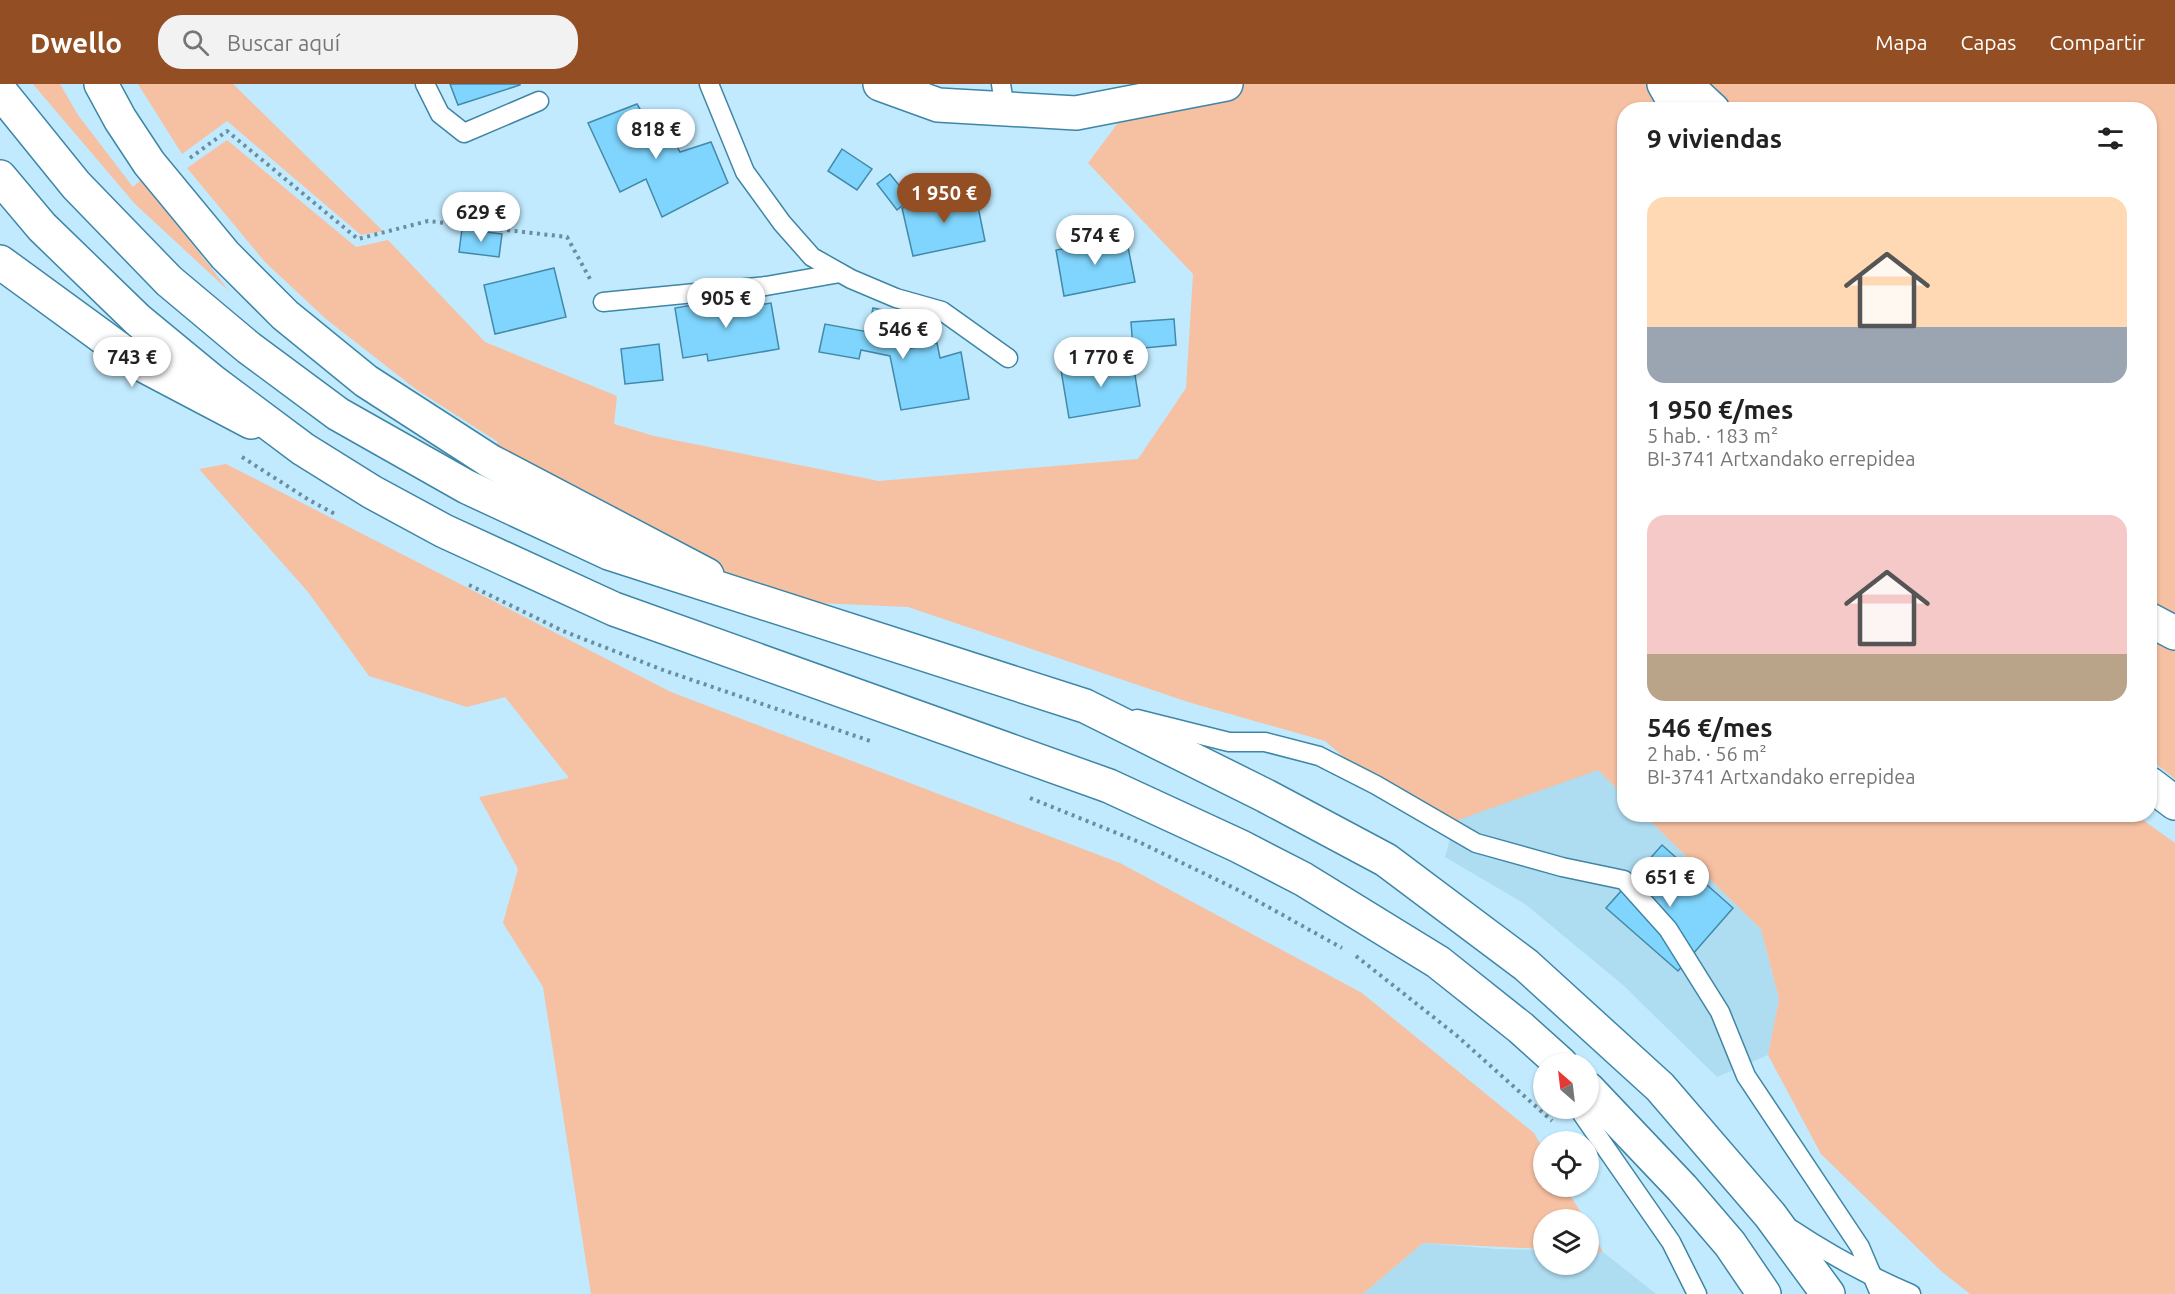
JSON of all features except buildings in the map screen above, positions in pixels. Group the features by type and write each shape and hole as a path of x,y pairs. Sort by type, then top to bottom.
{"main road":[{"path":"101,84 120,119 149,163 225,255 285,315 366,381 490,461 753,600"},
{"path":"879,84 938,105 1003,97 1077,113 1226,84"},
{"path":"1664,84 1674,102"},
{"path":"1685,84 1704,102"},
{"path":"0,91 76,185 169,281 249,348 338,414 467,488 609,553 1085,706 1266,796 1386,860 1526,965 1660,1087 1770,1215 1828,1294"},
{"path":"0,177 42,227 138,320 212,381 303,449"},
{"path":"0,262 137,362 303,449 372,492 444,531 614,609 1109,786 1239,846 1303,879 1438,962 1549,1053"},
{"path":"2157,624 2175,633"},
{"path":"2157,789 2175,803"},
{"path":"1599,1101 1682,1188 1730,1244 1764,1294"}],"lane":[{"path":"425,84 440,114 464,133 539,101"},
{"path":"709,84 745,172 782,223 812,257 840,273 896,298 942,311 1008,358"},
{"path":"603,302 766,286 840,273"},
{"path":"1085,706 1229,742 1265,742 1319,756 1476,843 1562,867 1624,880 1668,929 1720,1012 1746,1076 1860,1247 1877,1286"},
{"path":"1521,1028 1538,1053"},
{"path":"1586,1119 1671,1242 1697,1294"},
{"path":"1770,1215 1877,1286 1911,1294"}],"path":[{"path":"182,153 188,160 227,131 358,238 428,221 567,237 603,302"}],"shaded area":[{"path":"33,84 60,84 78,115 133,187 142,179 229,291 135,204"},
{"path":"138,84 233,84 383,231 361,235 227,121 182,154"},
{"path":"1147,84 2175,84 2175,779 2157,765 2157,102 1617,102 1617,789 1598,770 1444,825 1376,785 1325,741 1188,702 908,607 753,600 490,461 498,442 417,390 326,319 265,262 187,168 227,140 356,247 388,240 485,342 617,396 614,424 654,436 879,481 1138,459 1186,388 1193,274 1088,163"},
{"path":"226,464 671,692 1120,863 1362,993 1533,1132 1533,1197 1571,1197 1579,1209 1533,1209 1533,1248 1423,1243 1363,1294 591,1294 543,987 503,923 518,869 479,797 569,778 505,697 467,707 369,676 308,592 199,469"},
{"path":"1598,770 1617,789 1617,822 1651,822 1761,929 1779,999 1768,1055 1717,1077 1623,985 1525,904 1445,857 1456,817"},
{"path":"1651,822 2146,822 2175,843 2175,1294 1970,1294 1941,1271 1821,1154 1768,1055 1779,999 1761,929"},
{"path":"1423,1243 1533,1250 1533,1275 1599,1275 1599,1252 1603,1252 1656,1294 1363,1294"}]}
